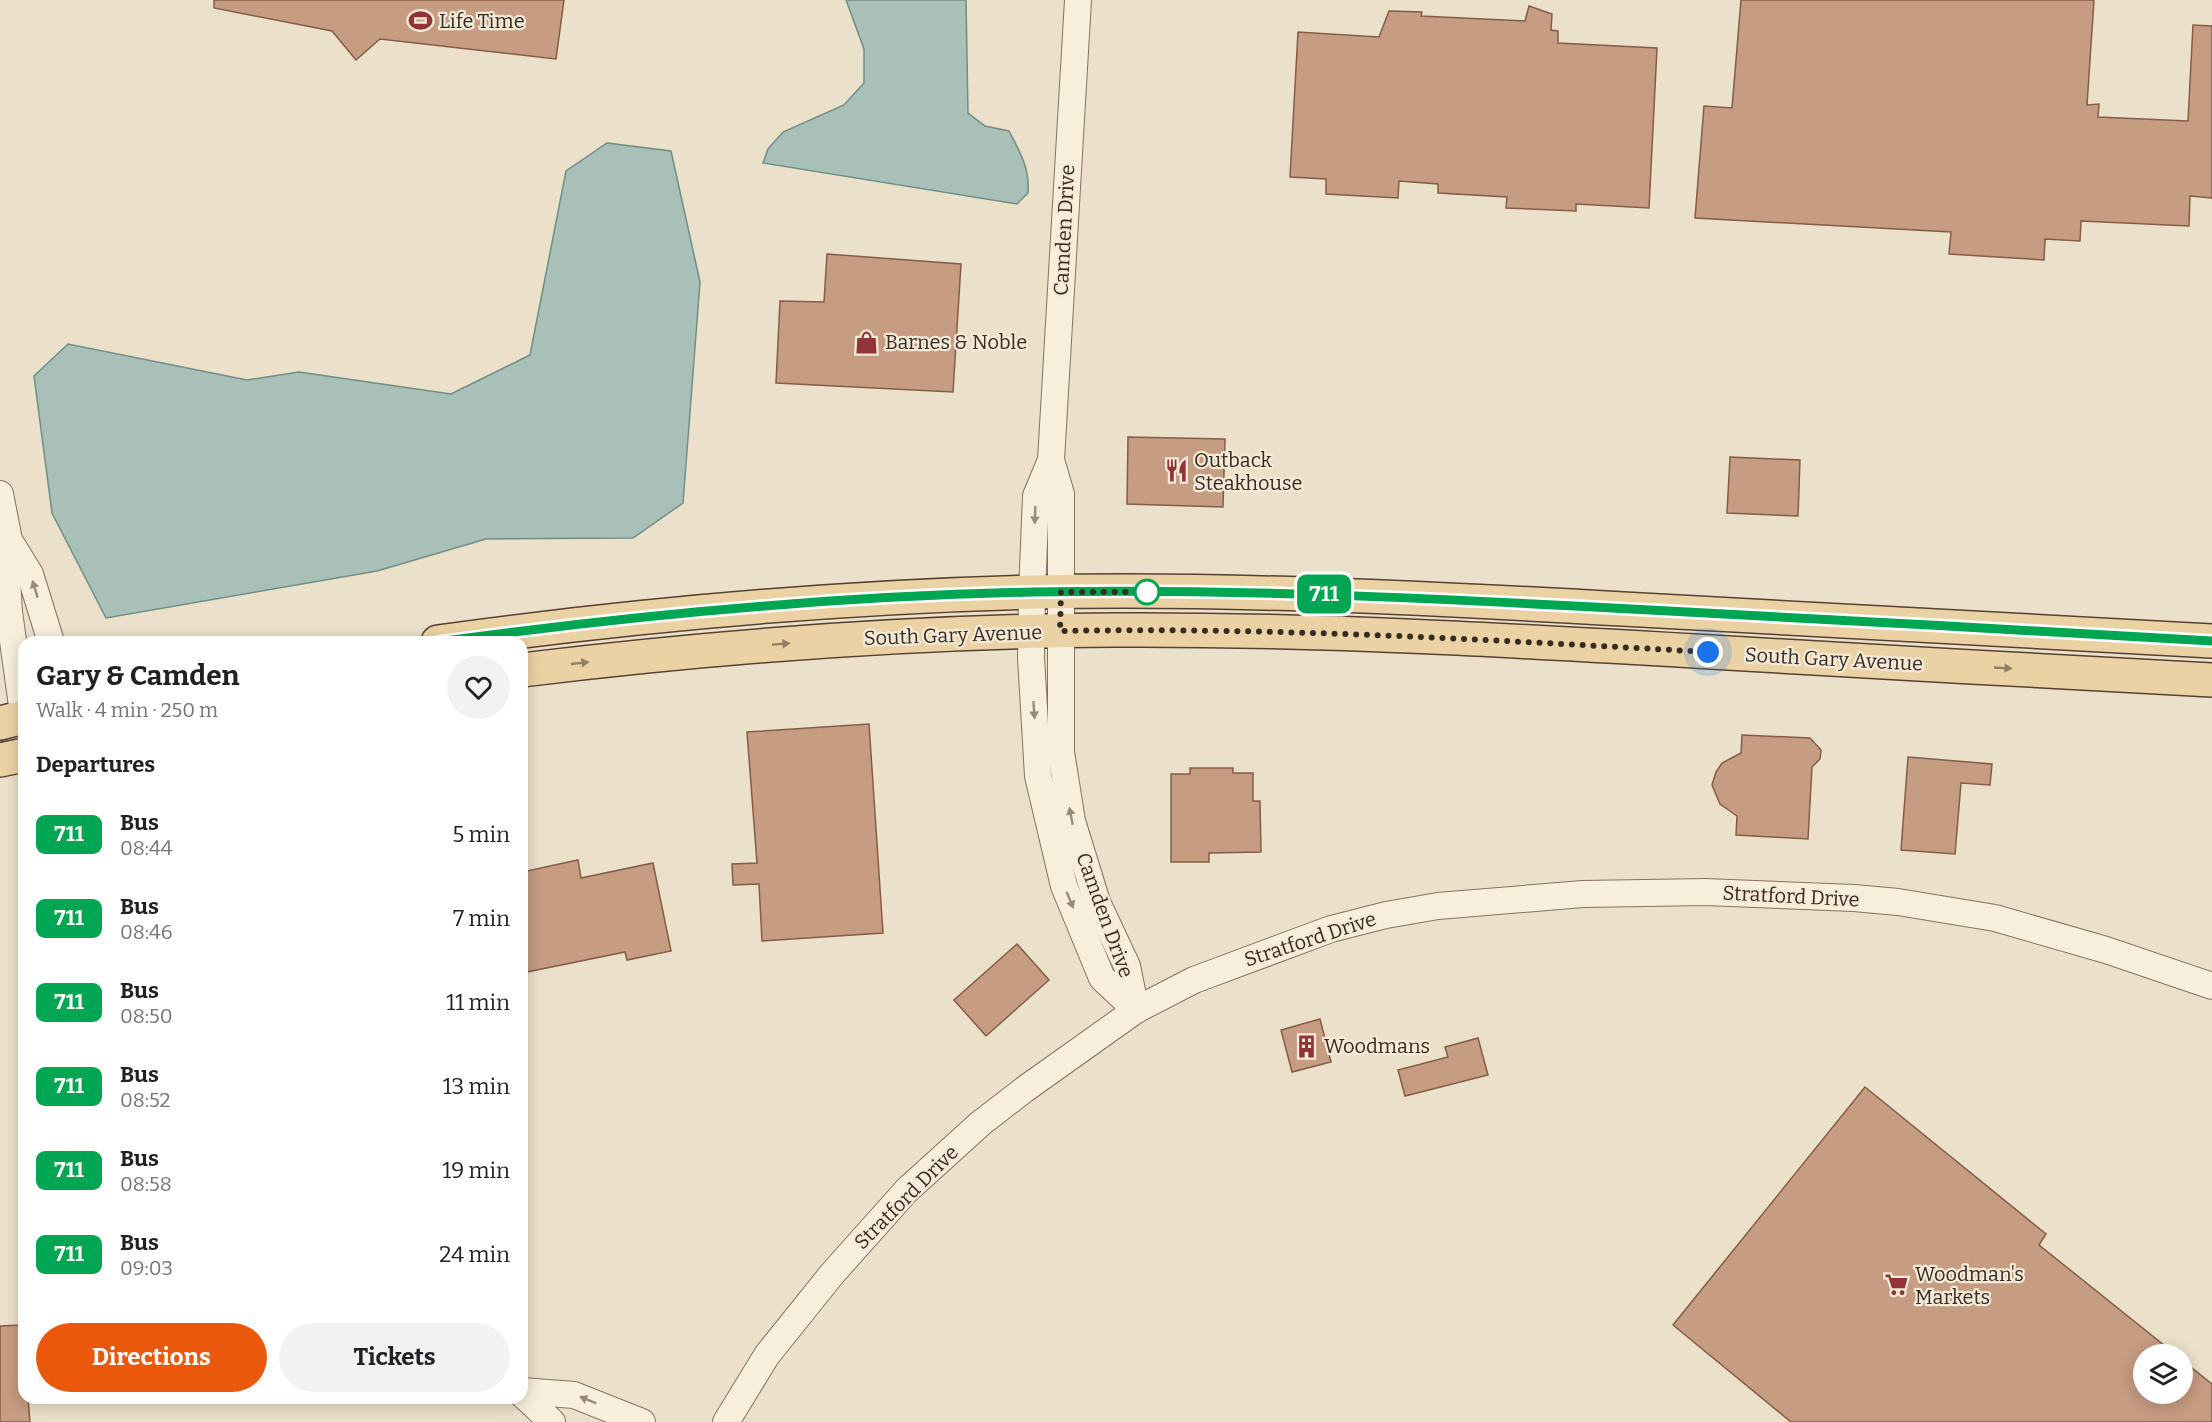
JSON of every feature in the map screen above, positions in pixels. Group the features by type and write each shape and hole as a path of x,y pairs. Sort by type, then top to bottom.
{"main road":[{"name":"South Gary Avenue","path":"489,636 693,612 837,602 1046,592 1231,592 1408,597 2212,641"},
{"name":"South Gary Avenue","path":"528,669 770,645 1046,632 1215,630 1364,634 2212,680"},
{"path":"0,723 18,719"},
{"path":"0,760 18,756"}],"street":[{"name":"Camden Drive","path":"1078,0 1051,460 1036,496 1046,592 1046,632 1060,752 1071,821 1097,902 1127,966 1136,1010"},
{"path":"0,494 9,540 7,578 9,612 18,676"},
{"path":"9,540 30,574 49,636"},
{"name":"Stratford Drive","path":"726,1422 767,1355 799,1312 907,1190 981,1123 1136,1010 1194,980 1332,929 1386,915 1438,906 1583,894 1746,893 1898,902 1995,918 2106,950 2212,986"},
{"path":"528,1393 574,1395 642,1422"},
{"path":"528,1399 552,1422"}],"water":[{"path":"846,0 966,0 968,113 985,126 1009,131 1026,168 1028,184 1028,193 1017,204 763,163 768,149 783,132 844,105 864,83 864,49"},
{"path":"607,143 671,151 700,282 683,503 633,538 486,539 377,571 106,618 52,513 34,376 68,344 247,380 299,372 451,394 530,355 566,171"}],"building":[{"name":"Life Time","path":"214,0 564,0 556,59 380,39 356,60 332,31 214,8"},
{"path":"1741,0 2094,0 2087,105 2099,104 2098,117 2188,121 2193,25 2212,26 2212,198 2190,196 2189,226 2081,221 2080,241 2045,239 2044,260 1949,254 1951,232 1695,218 1704,106 1732,108"},
{"path":"1529,6 1552,14 1551,30 1558,31 1558,43 1657,48 1649,208 1576,204 1576,211 1506,208 1507,197 1438,193 1438,184 1399,181 1398,198 1326,194 1326,179 1290,177 1298,32 1379,37 1389,11 1422,12 1421,16 1525,21"},
{"name":"Barnes & Noble","path":"827,254 961,264 953,392 776,383 780,301 824,302"},
{"name":"Outback Steakhouse","path":"1128,437 1225,439 1223,507 1127,504"},
{"path":"1730,457 1800,460 1798,516 1727,513"},
{"path":"869,724 883,933 762,941 759,884 733,885 732,864 757,863 747,732"},
{"path":"1742,735 1810,738 1821,750 1820,759 1812,767 1808,839 1736,835 1737,816 1720,804 1712,785 1722,763 1741,753"},
{"path":"1908,757 1992,764 1990,785 1961,783 1955,854 1901,850"},
{"path":"1190,768 1233,768 1233,773 1253,773 1253,801 1260,801 1261,852 1209,853 1209,862 1171,862 1171,774 1190,774"},
{"path":"578,860 581,878 653,863 671,951 627,960 625,952 528,972 528,871"},
{"path":"1017,944 1049,980 986,1036 954,1000"},
{"name":"Woodmans","path":"1320,1019 1331,1062 1292,1072 1281,1030"},
{"name":"Woodmans","path":"1478,1038 1488,1075 1405,1096 1398,1070 1448,1057 1445,1047"},
{"name":"Woodman's Markets","path":"1865,1087 2046,1234 2039,1245 2163,1344 2133,1344 2133,1404 2193,1404 2193,1369 2212,1384 2212,1422 1791,1422 1673,1325"},
{"path":"18,1325 18,1404 28,1404 30,1422 0,1422 0,1326"}],"bus line":[{"name":"711","path":"483,636 693,612 837,602 1032,592 1231,592 1408,597 2212,641"}],"place":[{"name":"Life Time","path":"421,21"},
{"name":"Barnes & Noble","path":"867,342"},
{"name":"Outback Steakhouse","path":"1176,471"},
{"name":"Woodmans","path":"1306,1046"},
{"name":"Woodman's Markets","path":"1897,1285"}],"route":[{"path":"1147,592 1061,592 1060,631 1215,630 1364,634 1708,652"}]}
